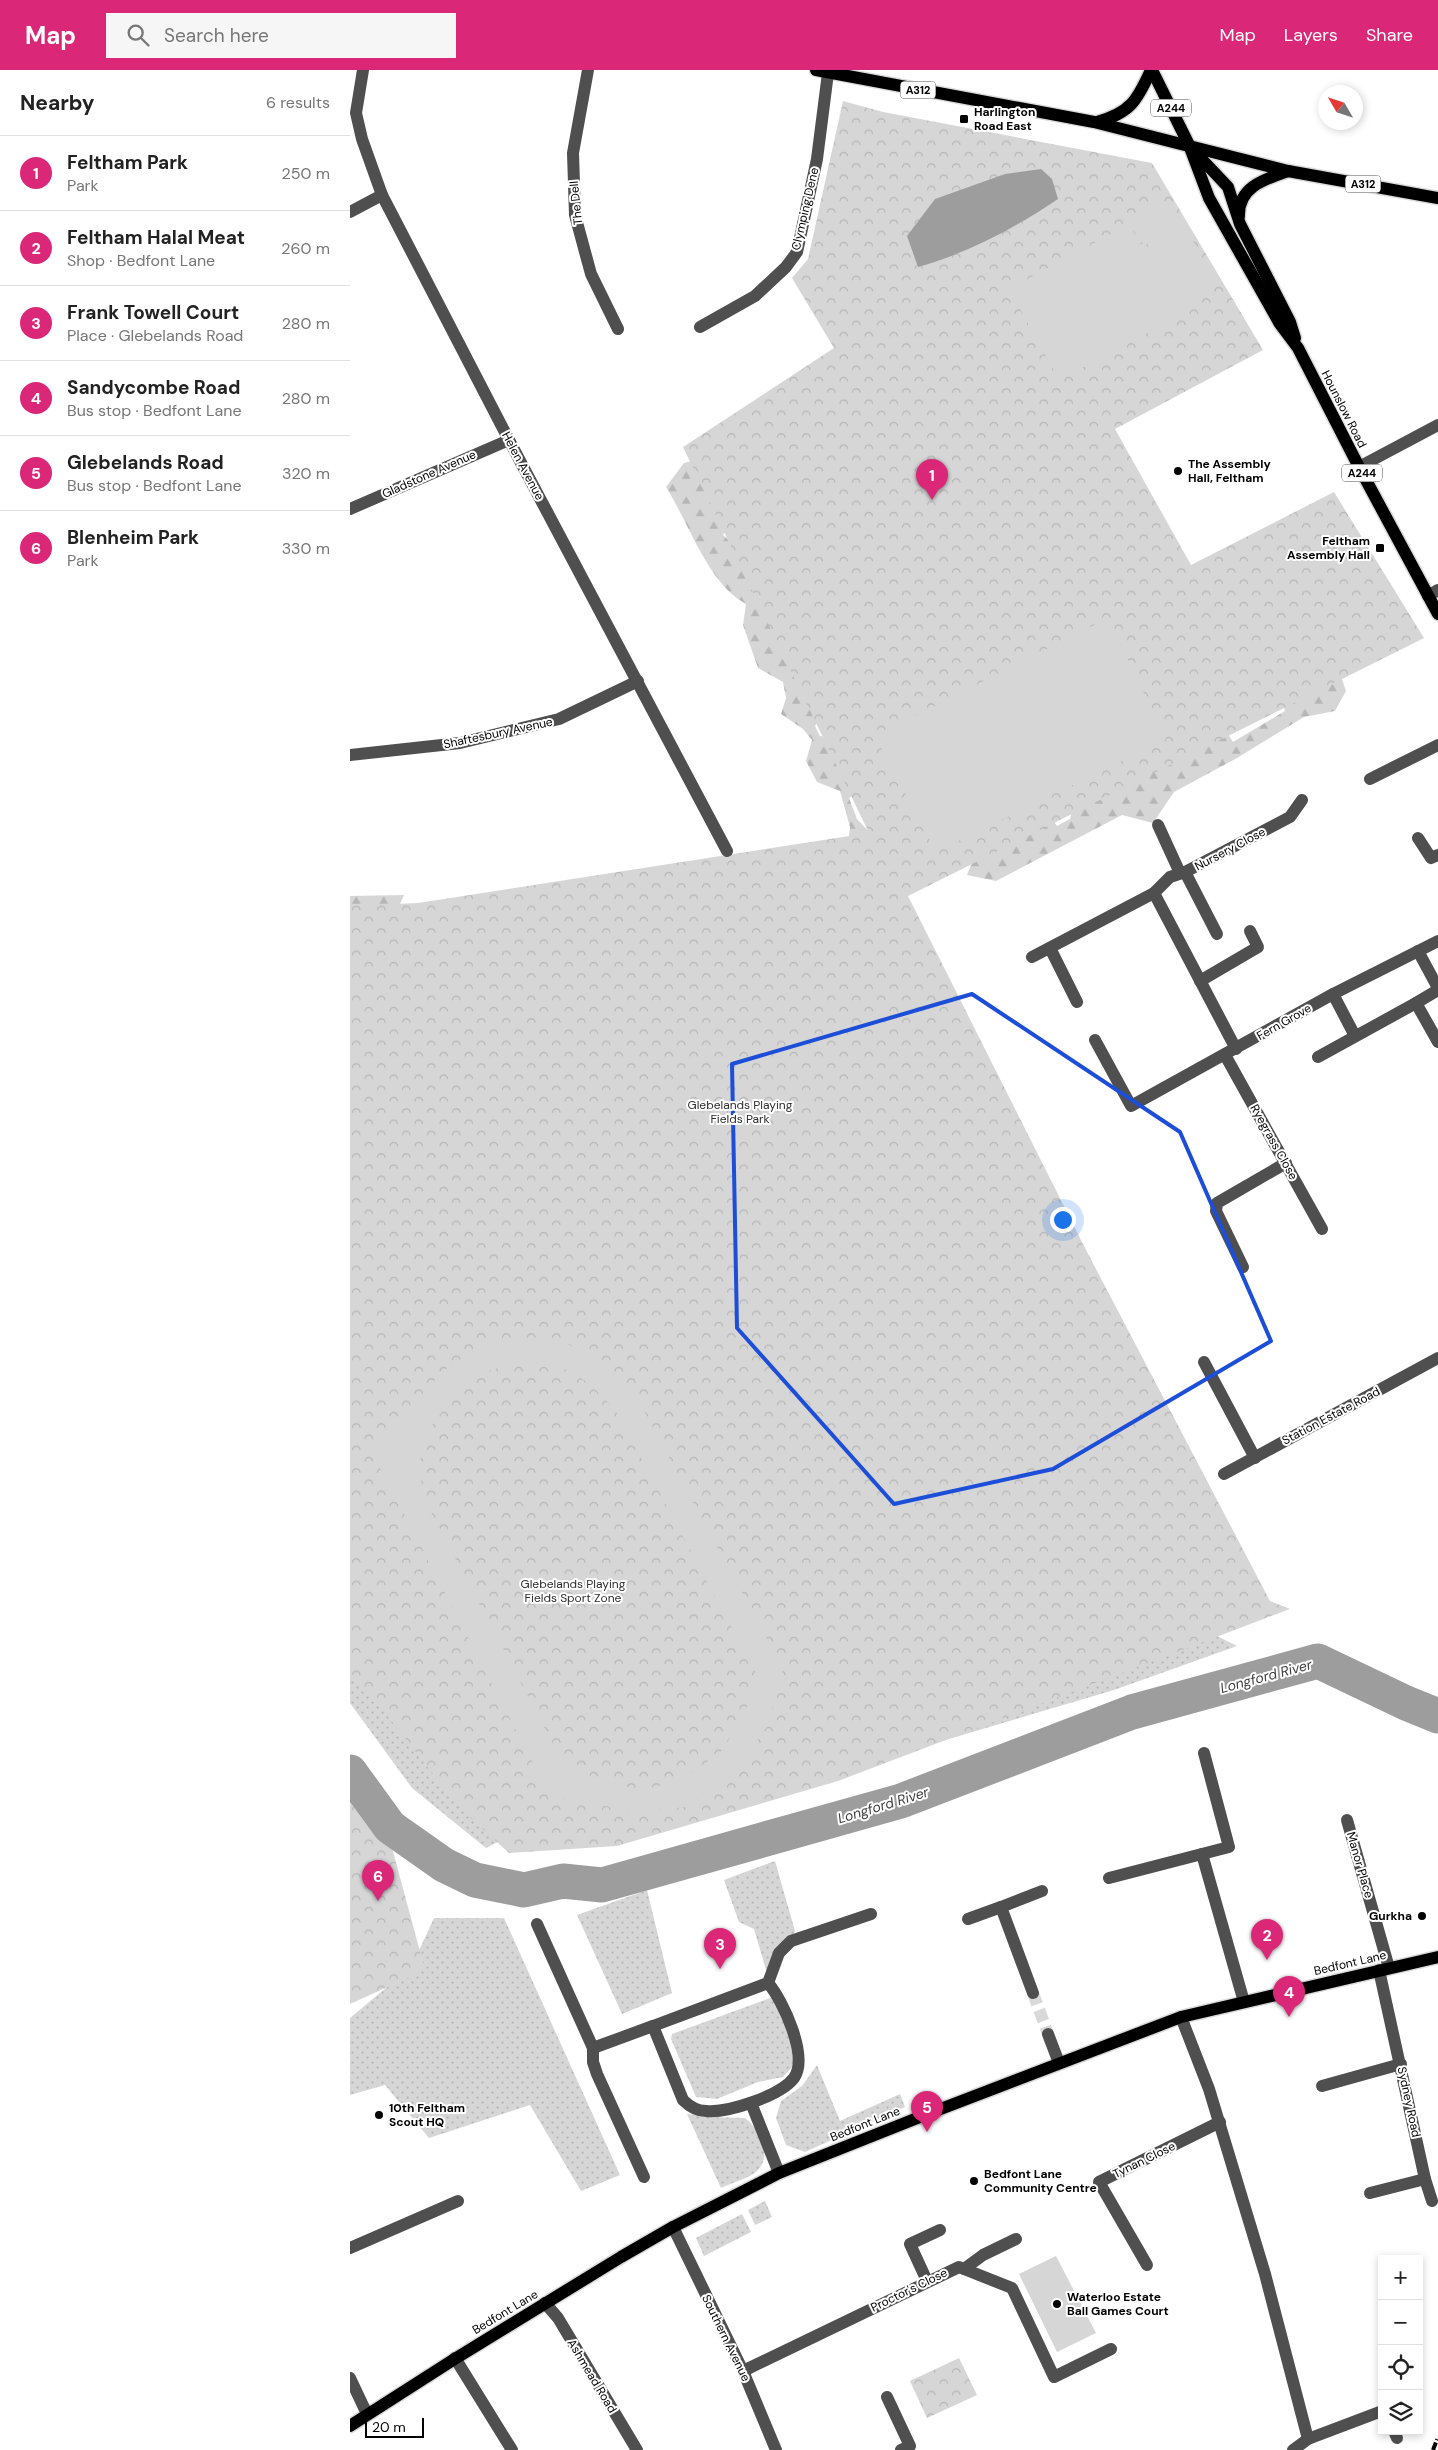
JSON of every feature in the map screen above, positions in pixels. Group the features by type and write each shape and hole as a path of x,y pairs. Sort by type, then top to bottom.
{"main road":[{"path":"1094,122 1117,116 1126,109 1136,99 1151,70"},
{"name":"Hounslow Road","path":"1151,70 1189,146 1209,198 1280,324 1298,348"},
{"name":"A312","path":"822,72 1094,122 1288,171 1438,198"},
{"name":"Hounslow Road","path":"1189,146 1228,187 1240,224 1290,322 1298,348 1358,467 1433,593 1438,614"},
{"path":"1240,224 1239,212 1248,190 1258,182 1288,171"},
{"name":"Bedfont Lane","path":"350,2426 455,2358 673,2227 779,2173 1059,2063 1181,2018 1438,1957"}],"street":[{"name":"Helen Avenue","path":"363,70 356,113 362,139 382,195 509,440 727,851"},
{"name":"The Dell","path":"588,70 572,153 575,215 591,274 618,329"},
{"name":"Clymping Dene","path":"700,327 755,296 786,267 796,252 817,159 822,72"},
{"path":"350,212 382,195"},
{"path":"1358,467 1438,425"},
{"name":"Gladstone Avenue","path":"350,509 509,440"},
{"name":"Shaftesbury Avenue","path":"350,755 460,743 559,720 638,681"},
{"path":"1370,779 1438,745"},
{"name":"Nursery Close","path":"1032,957 1154,893 1170,878 1290,817 1302,800"},
{"path":"1158,825 1182,873 1217,934"},
{"path":"1418,838 1430,858 1438,855"},
{"path":"1154,893 1200,981 1230,1052"},
{"path":"1200,981 1258,947 1250,932"},
{"name":"Fern Grove","path":"1095,1040 1131,1106 1333,994 1438,941"},
{"path":"1050,948 1077,1002"},
{"path":"1318,1057 1438,989 1418,951"},
{"path":"1333,994 1355,1036"},
{"path":"1416,1002 1438,1042"},
{"name":"Ryegrass Close","path":"1230,1052 1286,1163 1322,1229"},
{"path":"1243,1266 1216,1211 1216,1203 1286,1163"},
{"name":"Station Estate Road","path":"1224,1474 1438,1358"},
{"path":"1204,1362 1255,1458"},
{"path":"1109,1878 1229,1847 1204,1753"},
{"name":"Manor Place","path":"1347,1820 1384,1969"},
{"path":"1202,1854 1244,2002"},
{"path":"968,1919 1042,1891"},
{"path":"1002,1907 1033,1993"},
{"path":"594,2048 768,1983 779,1953 791,1941 872,1914"},
{"path":"537,1924 594,2048 593,2062 597,2074 644,2177"},
{"name":"Sydney Road","path":"1384,1969 1401,2064 1425,2179 1432,2201"},
{"path":"653,2026 683,2100 687,2104 705,2112 718,2111 751,2103 789,2083 798,2068 799,2060 793,2032 775,1992 768,1983"},
{"path":"1181,2018 1220,2122 1265,2274 1308,2439"},
{"path":"1048,2034 1059,2063"},
{"path":"1322,2086 1401,2064"},
{"path":"751,2103 779,2173"},
{"name":"Tynan Close","path":"1147,2265 1100,2182 1220,2122"},
{"path":"1370,2193 1425,2179"},
{"path":"350,2248 458,2201"},
{"name":"Southern Avenue","path":"673,2227 743,2371 776,2450"},
{"path":"927,2281 910,2244 940,2230"},
{"path":"964,2269 983,2255 1016,2239"},
{"name":"Proctor's Close","path":"743,2371 958,2267 1012,2288 1054,2377 1111,2349"},
{"name":"Ashmead Road","path":"545,2303 558,2318 637,2450"},
{"path":"455,2358 512,2450"},
{"path":"350,2378 367,2414"},
{"path":"887,2397 905,2448"},
{"path":"1293,2450 1308,2439 1378,2413"}],"highlighted area":[{"path":"972,994 1180,1132 1271,1341 1053,1469 894,1504 737,1328 732,1064"}],"green space":[{"path":"843,101 883,112 1152,163 1263,350 1115,429 1191,565 1334,492 1424,638 908,896 1085,1248 1270,1601 1290,1609 838,1781 617,1846 509,1853 459,1807 379,1705 350,1672 350,906 418,903 869,833 683,447 834,348 792,278 808,259"},
{"path":"1167,200 1181,226 1144,246 1130,220"},
{"path":"1129,224 1144,250 1185,227 1218,286 1175,309 1179,316 1059,380 1009,289"},
{"path":"700,459 728,526 723,535 734,545 824,713 815,726 820,736 827,737 868,784 849,798 857,819 876,839 848,844 850,827 840,791 817,782 806,761 812,740 803,729 781,714 786,698 783,682 758,668 743,625 746,604 733,595 710,568 666,487 684,463"},
{"path":"1108,618 1166,739 936,852 875,736"},
{"path":"1336,661 1346,691 1335,711 1304,717 1237,758 1174,792 1153,823 1122,815 996,881 967,875 980,843 1045,807 1057,826 1070,819 1082,776 1213,710 1233,742 1285,711 1278,684"},
{"path":"404,895 373,964 350,965 350,896"},
{"path":"511,1339 551,1339 590,1352 638,1400 783,1669 768,1725 738,1770 686,1807 639,1812 550,1796 372,1452 442,1372 475,1349","holes":["515,1363 543,1363 568,1371 586,1382 617,1413 756,1673 745,1715 720,1753 676,1783 638,1790 592,1777 554,1746 423,1497 419,1465 429,1429 459,1390 485,1372"]},
{"path":"350,1566 511,1835 486,1848 412,1788 350,1703"},
{"path":"1211,1633 1237,1646 1114,1690 895,1755"},
{"path":"350,1785 388,1833 425,1970 350,2004"},
{"path":"775,1861 795,1931 769,1980 754,1929 739,1922 724,1880"},
{"path":"647,1890 672,1993 622,2014 577,1915"},
{"path":"434,1918 504,1918 620,2175 581,2191 530,2105 429,2138 385,2085 350,2095 350,2018 412,1966"},
{"path":"773,1997 788,2030 794,2065 783,2077 758,2082 717,2099 696,2097 671,2039 672,2034"},
{"path":"817,2065 840,2121 900,2094 905,2107 805,2152 786,2145 776,2118 781,2101 802,2086"},
{"path":"687,2114 745,2118 751,2123 760,2136 764,2151 764,2158 756,2172 721,2188"},
{"path":"765,2201 772,2217 755,2225 748,2210"},
{"path":"742,2214 751,2232 704,2256 696,2238"},
{"name":"Waterloo Estate Ball Games Court","path":"1056,2256 1096,2333 1057,2352 1019,2274"},
{"path":"959,2358 977,2395 927,2418 910,2381"}],"shaded area":[{"path":"1041,169 1052,179 1058,199 991,239 955,255 918,267 907,236 935,199 1005,174"}],"waterway":[{"name":"Longford River","path":"350,1772 390,1827 444,1865 475,1880 524,1890 563,1881 602,1885 901,1801 1132,1712 1318,1661 1406,1703 1438,1716"}],"tunnel":[{"path":"1033,1993 1048,2034"}],"railway":[{"path":"1433,2450 1438,2437"}],"place":[{"name":"Harlington Road East","path":"964,119"},
{"name":"The Assembly Hall, Feltham","path":"1178,471"},
{"name":"Feltham Park","path":"932,500"},
{"name":"Feltham Assembly Hall","path":"1380,548"},
{"name":"Blenheim Park","path":"378,1901"},
{"name":"Gurkha","path":"1422,1916"},
{"name":"Feltham Halal Meat","path":"1267,1960"},
{"name":"Frank Towell Court","path":"720,1969"},
{"name":"Sandycombe Road","path":"1289,2017"},
{"name":"10th Feltham Scout HQ","path":"379,2115"},
{"name":"Glebelands Road","path":"927,2132"},
{"name":"Bedfont Lane Community Centre","path":"974,2181"},
{"name":"Waterloo Estate Ball Games Court","path":"1057,2304"}],"park label":[{"name":"Glebelands Playing Fields Park","path":"740,1112"},
{"name":"Glebelands Playing Fields Sport Zone","path":"573,1591"}]}
